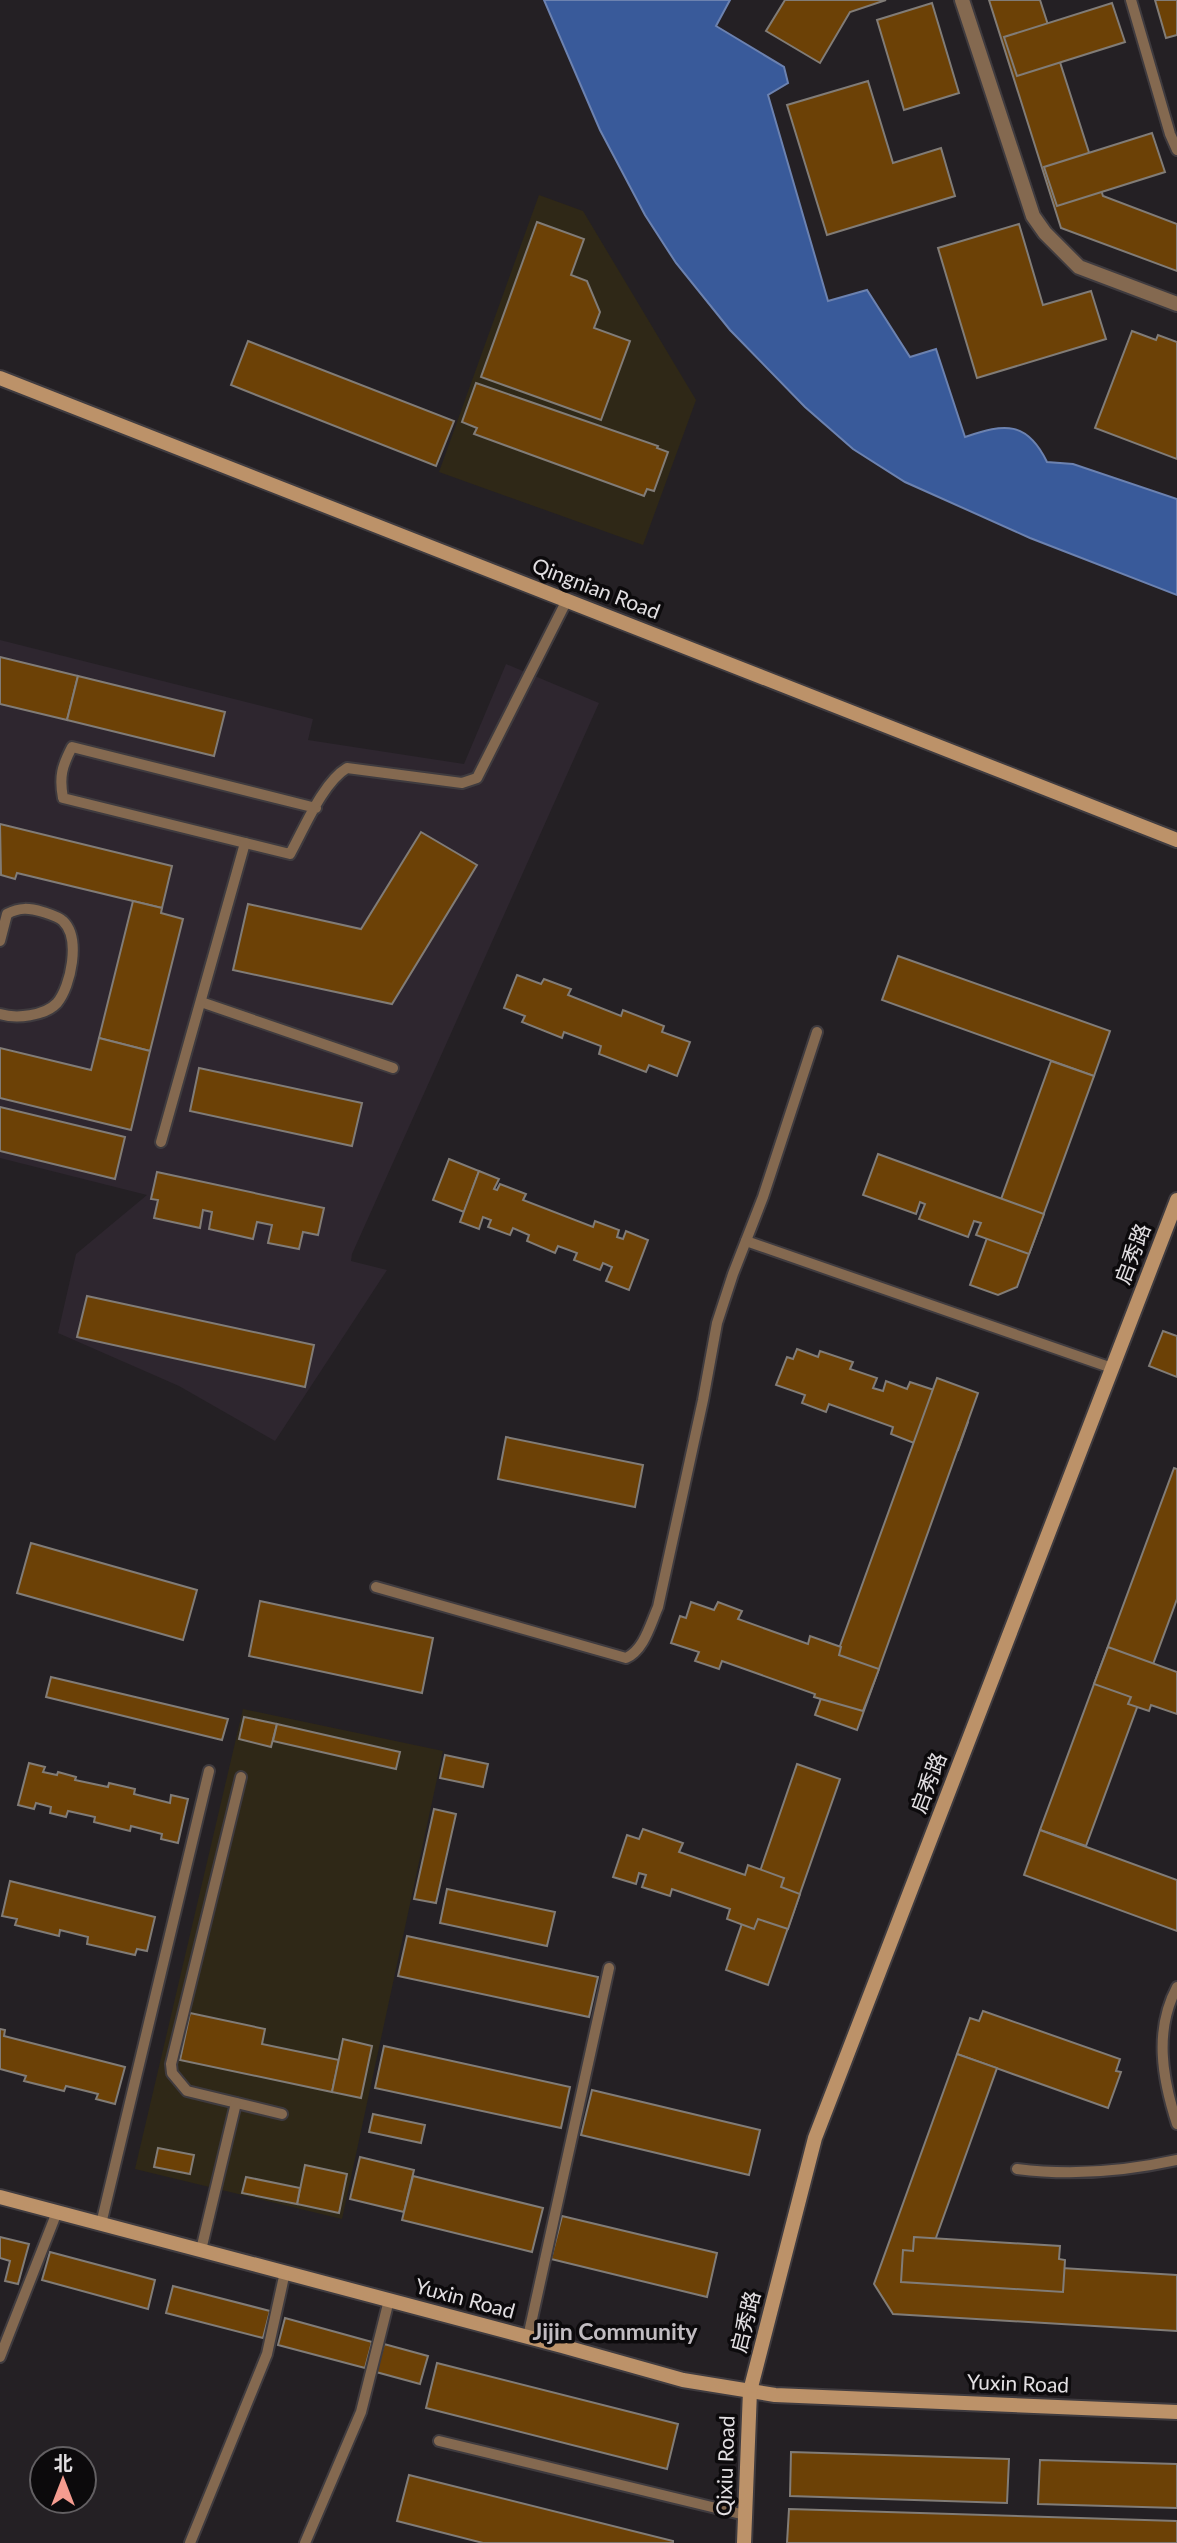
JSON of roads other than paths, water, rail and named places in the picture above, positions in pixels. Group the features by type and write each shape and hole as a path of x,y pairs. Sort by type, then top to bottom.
{"street":[{"path":"962,0 1032,216 1079,267 1177,304"},
{"name":"Qingnian Road","path":"0,377 1177,839"},
{"name":"启秀路","path":"750,2391 815,2138 1177,1200"},
{"name":"Yuxin Road","path":"0,2197 683,2380 775,2395 1177,2412"},
{"name":"Qixiu Road","path":"744,2543 750,2391"}],"lane":[{"path":"1131,0 1177,150"},
{"path":"316,808 72,747 61,766 63,798 290,854 335,775 346,768 462,783 477,778 567,600"},
{"path":"161,1142 245,843"},
{"path":"0,941 2,923 7,914 19,908 46,913 63,920 71,934 73,950 66,984 57,1004 42,1013 25,1016 0,1014"},
{"path":"201,1002 393,1068"},
{"path":"376,1587 626,1658 634,1654 658,1607 703,1400 716,1323 763,1197 817,1032"},
{"path":"746,1241 1112,1368"},
{"path":"101,2224 209,1771"},
{"path":"242,1777 171,2064 172,2073 187,2091 282,2114"},
{"path":"527,2337 609,1968"},
{"path":"1177,1987 1165,2012 1161,2051 1170,2104 1177,2124"},
{"path":"201,2250 236,2103"},
{"path":"1017,2169 1089,2174 1177,2160"},
{"path":"0,2357 57,2212"},
{"path":"190,2543 267,2354 285,2272"},
{"path":"305,2543 361,2412 389,2300"},
{"path":"439,2441 745,2515"}],"water":[{"path":"544,0 730,0 716,26 784,67 788,83 768,95 828,301 867,290 910,357 936,349 965,437 992,429 1014,429 1031,439 1047,462 1073,464 1177,499 1177,595 1030,538 905,482 853,449 805,407 730,330 676,263 645,215 600,130"}],"district":[{"name":"Jijin Community","path":"615,2332"}]}
